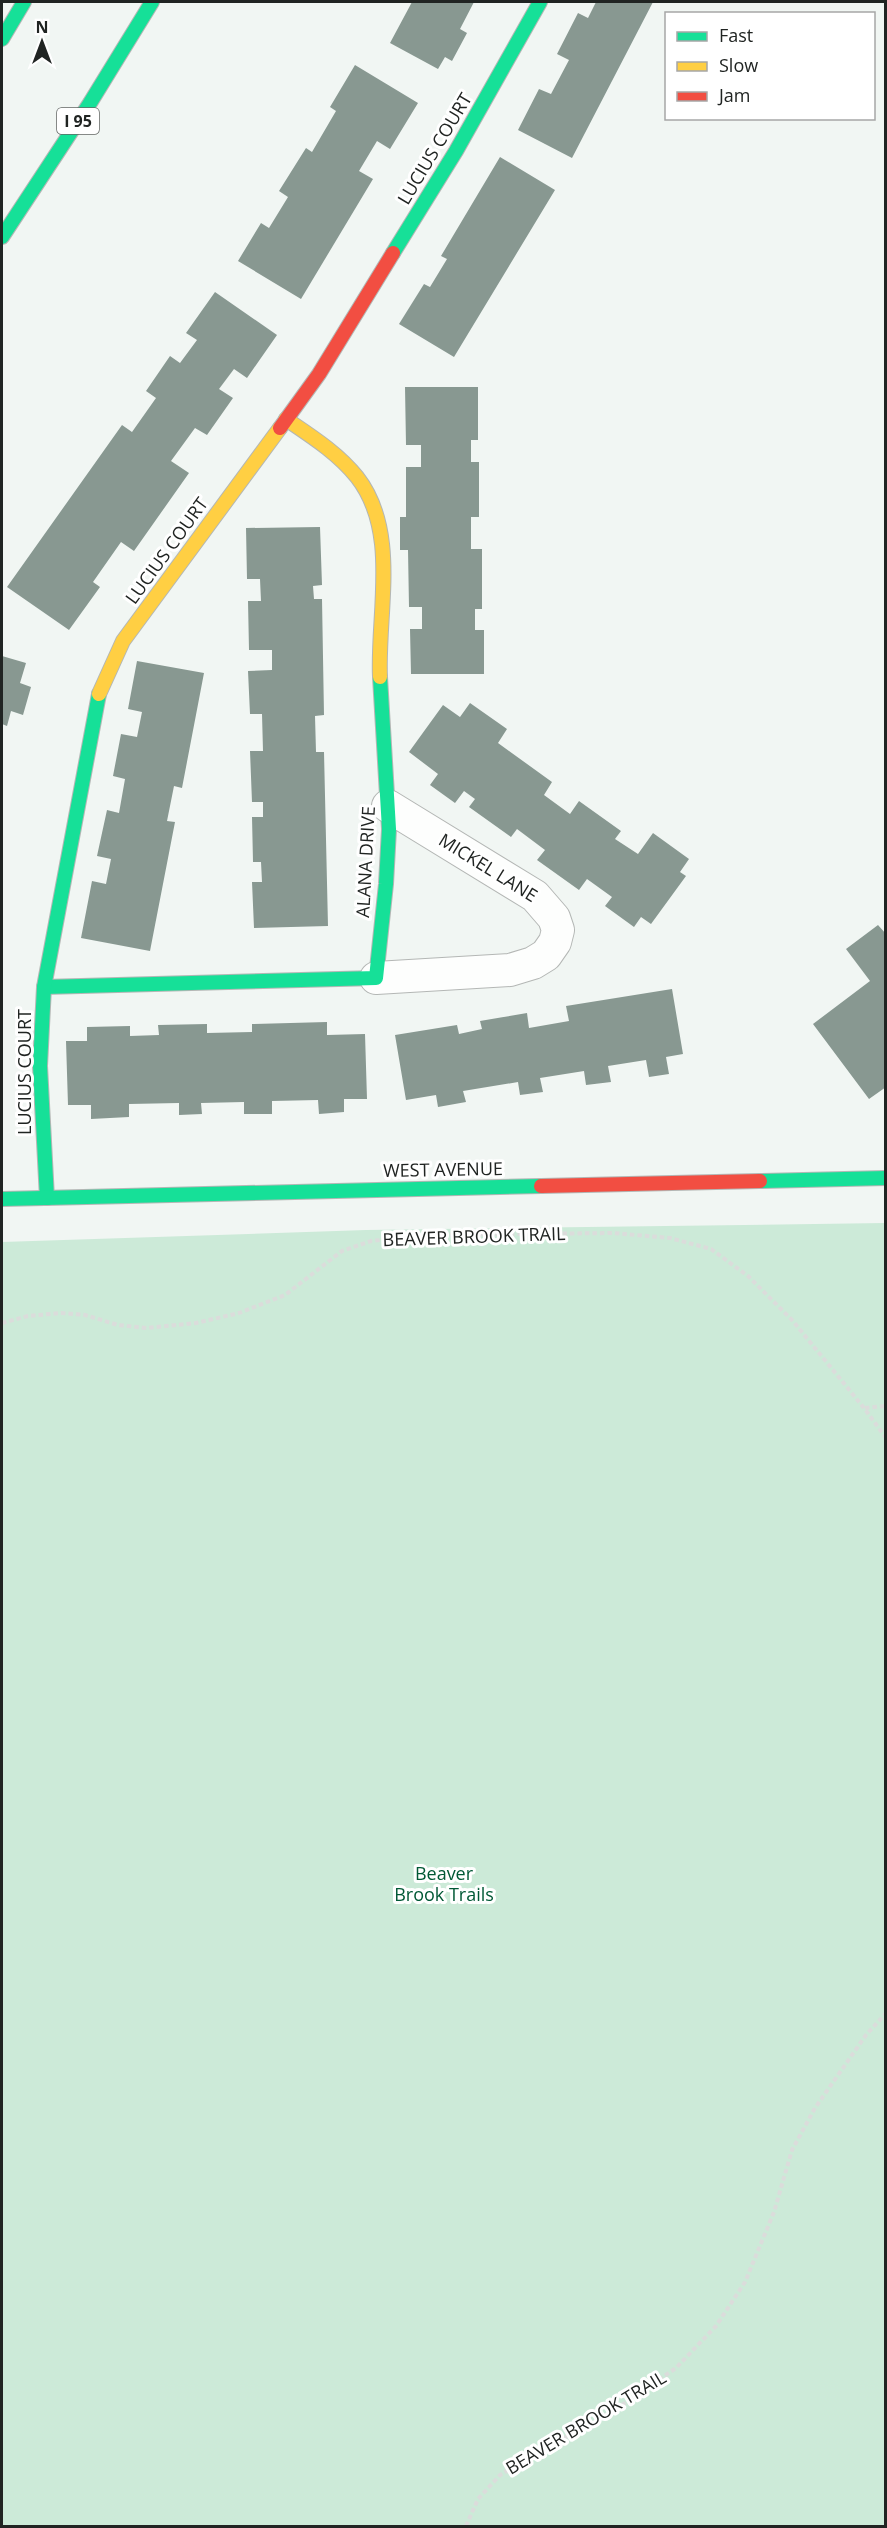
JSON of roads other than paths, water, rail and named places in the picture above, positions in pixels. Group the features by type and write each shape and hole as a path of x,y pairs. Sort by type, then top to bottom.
{"main road":[{"path":"2,39 24,2"},
{"name":"I 95","path":"2,237 90,103 152,2"},
{"name":"LUCIUS COURT","path":"46,1197 39,1063 44,987 87,741 97,699 110,666 123,641 319,374 456,151 540,2"},
{"name":"ALANA DRIVE","path":"286,419 326,446 359,480 372,503 379,530 382,562 379,661 389,829 376,978"},
{"path":"44,987 376,978"},
{"name":"WEST AVENUE","path":"2,1199 885,1178"}],"street":[{"name":"MICKEL LANE","path":"376,978 510,970 533,963 546,955 555,942 558,930 554,918 535,896 388,806"}],"park label":[{"name":"Beaver Brook Trails","path":"444,1884"}]}
